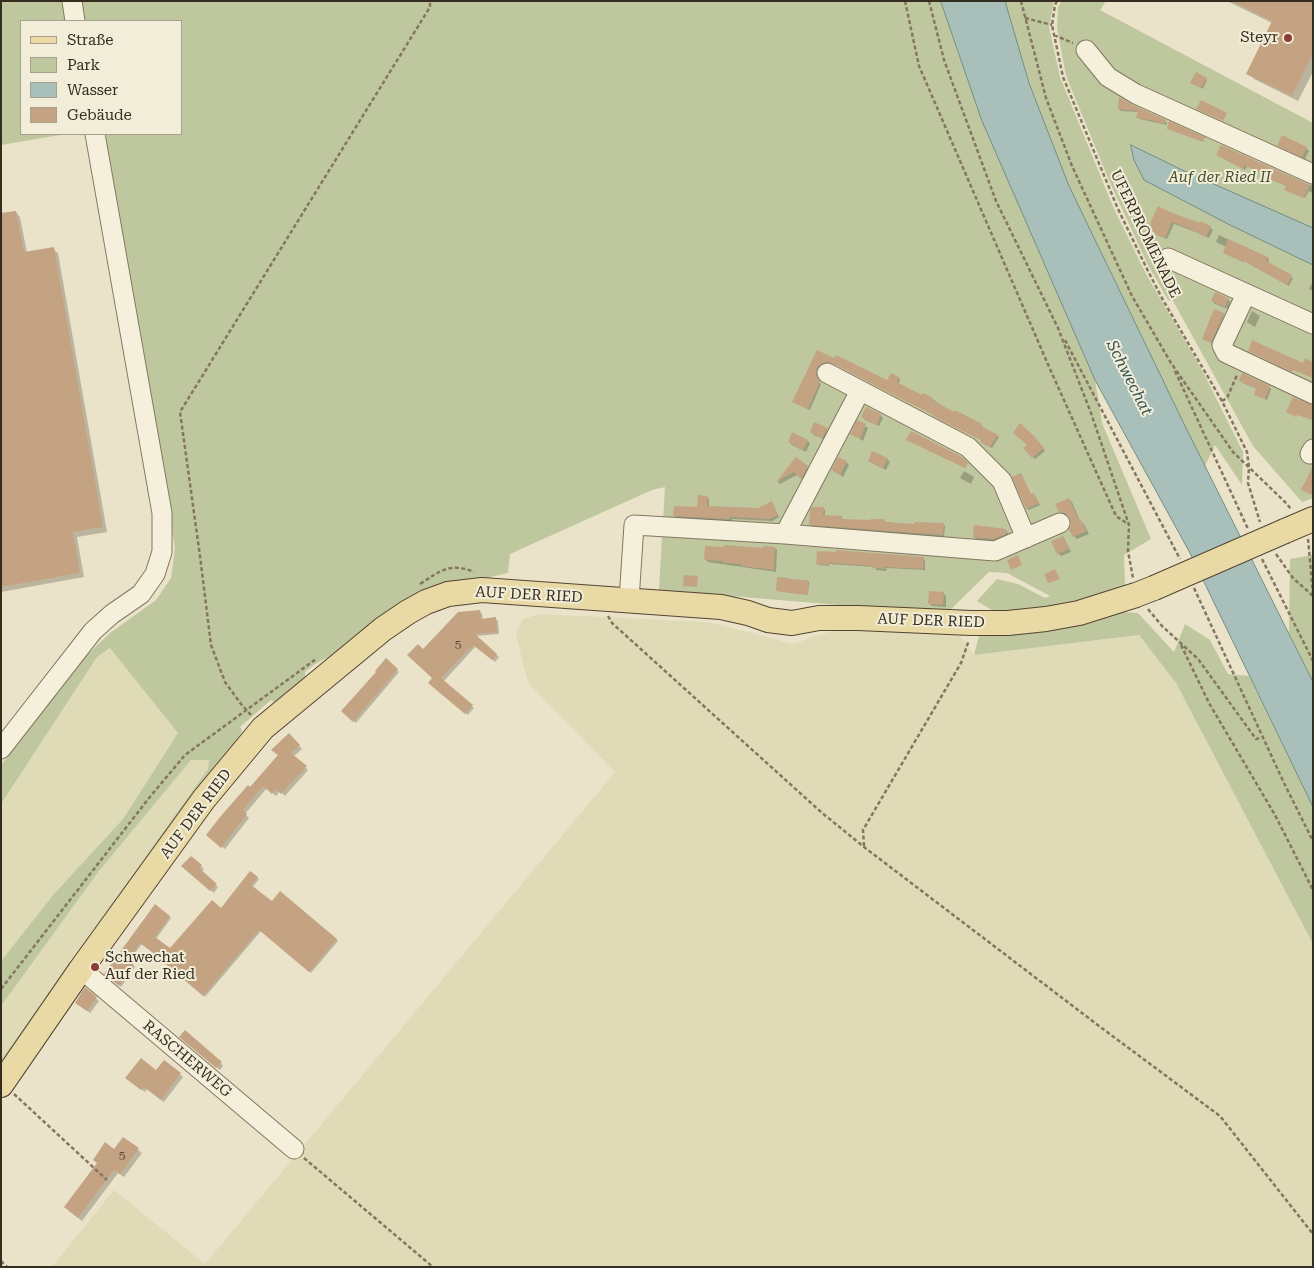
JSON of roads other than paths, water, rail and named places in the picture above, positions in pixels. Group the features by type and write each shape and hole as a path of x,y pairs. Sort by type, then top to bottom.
{"main road":[{"name":"AUF DER RIED","path":"2,1084 81,969 204,799 263,728 383,628 426,602 448,594 482,590 721,607 768,620 792,623 819,618 971,623 1046,620 1079,613 1145,591 1302,527"}],"street":[{"path":"72,1 76,20"},
{"path":"1079,46 1108,77 1136,94 1313,174"},
{"path":"1,749 93,631 112,614 141,594 155,574 162,552 162,513 95,135"},
{"path":"1168,258 1313,324"},
{"path":"1246,294 1222,345 1226,353 1313,394"},
{"path":"827,373 968,447 1002,481 1026,538"},
{"path":"785,534 860,391"},
{"path":"628,600 634,525 785,534 995,551 1060,524"},
{"name":"RASCHERWEG","path":"81,969 294,1149"}],"water":[{"name":"Schwechat","path":"941,1 1005,1 1029,83 1069,186 1186,428 1313,682 1313,807 1190,553 1095,380 982,121"},
{"path":"1131,145 1180,169 1313,228 1313,265 1228,224 1144,180 1134,160"}],"place":[{"name":"Steyr","path":"1288,38"},
{"name":"Schwechat Auf der Ried","path":"95,967"}],"park label":[{"name":"Auf der Ried II","path":"1220,178"}]}
